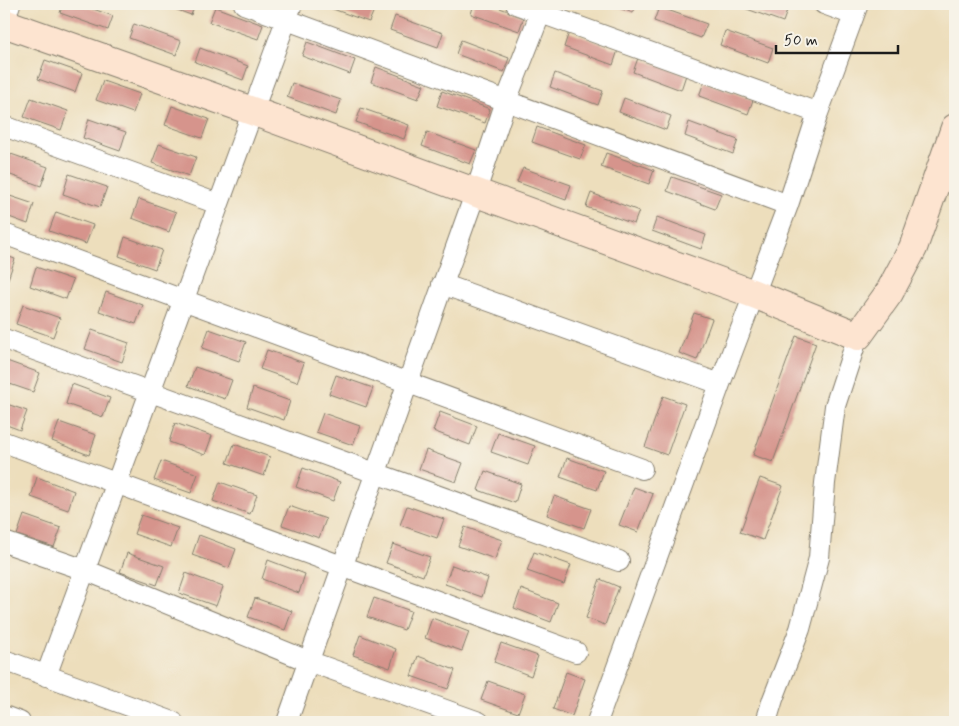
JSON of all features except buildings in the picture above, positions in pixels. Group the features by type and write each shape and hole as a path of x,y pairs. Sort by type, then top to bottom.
{"street":[{"path":"10,4 4,22 754,294 858,336"},
{"path":"244,4 289,11 506,101 788,205"},
{"path":"516,4 542,8 818,113"},
{"path":"597,722 720,384 788,205 818,113 856,9 824,4"},
{"path":"287,722 475,194 506,101 542,8"},
{"path":"46,676 289,11"},
{"path":"4,126 218,204"},
{"path":"766,722 772,699 800,629 819,558 825,482 835,406 858,336 889,293 913,248 955,128"},
{"path":"4,234 642,469"},
{"path":"442,284 720,384"},
{"path":"4,339 619,562"},
{"path":"4,442 576,652"},
{"path":"4,542 84,570 308,661 479,722"},
{"path":"4,660 173,722"},
{"path":"4,716 20,722"}]}
